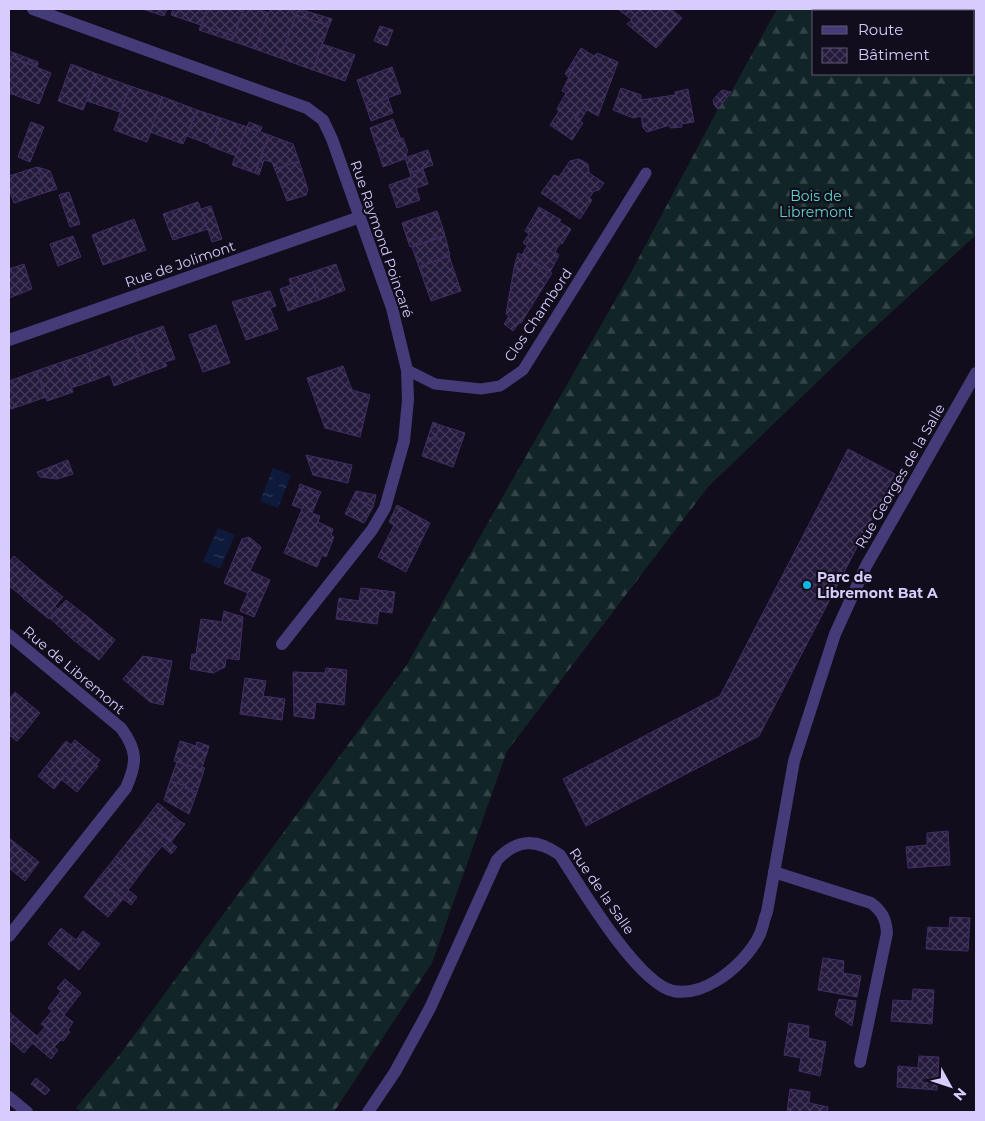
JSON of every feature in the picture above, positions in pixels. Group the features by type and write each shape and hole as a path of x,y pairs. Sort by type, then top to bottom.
{"street":[{"name":"Rue Raymond Poincaré","path":"32,9 307,108 323,120 332,139 392,308 407,370 408,400 404,441 385,508 372,530 282,644"},
{"name":"Rue de Jolimont","path":"9,340 360,217"},
{"name":"Rue Georges de la Salle","path":"767,912 784,807 794,760 835,634 866,566 976,373"},
{"name":"Rue de Libremont","path":"9,635 121,728 130,740 135,768 126,788 9,936"},
{"name":"Rue de la Salle","path":"368,1112 395,1072 430,1008 497,860 513,847 532,842 550,847 560,854 607,928 628,954 648,976 672,991 696,990 723,977 750,948 759,934 767,912"},
{"path":"774,872 870,903 878,908 886,921 887,933 860,1062"},
{"path":"9,1098 27,1112"}],"lane":[{"name":"Clos Chambord","path":"407,370 435,384 481,389 500,386 523,370 646,173"}],"green space":[{"name":"Bois de Libremont","path":"777,9 976,9 976,235 861,340 708,487 507,751 432,963 334,1112 82,1112 76,1108 121,1053 406,666 629,276 718,109 731,92"}],"water":[{"path":"273,468 291,475 278,508 260,501"},
{"path":"218,528 235,535 220,569 203,561"}],"building":[{"path":"142,9 167,9 164,16"},
{"path":"173,9 207,9 201,25 171,15"},
{"path":"207,9 244,9 234,36 201,25"},
{"path":"244,9 256,9 269,13 255,49 232,41"},
{"path":"270,9 289,9 298,12 280,58 255,49"},
{"path":"299,9 332,19 329,26 296,15"},
{"path":"618,9 671,9 682,18 656,48 627,24 632,20"},
{"path":"296,15 329,26 313,70 280,58"},
{"path":"201,25 234,36 232,41 199,30"},
{"path":"380,26 393,30 387,46 374,41"},
{"path":"322,44 355,55 345,81 313,70"},
{"path":"581,48 594,56 597,53 618,62 598,116 582,107 575,119 583,123 572,140 550,125 559,111 557,109 566,93 562,91 576,63 573,61"},
{"path":"9,51 38,62 37,67 9,56"},
{"path":"9,56 51,73 39,104 9,93"},
{"path":"573,61 576,63 568,77 565,74"},
{"path":"71,64 97,74 83,110 58,101"},
{"path":"392,67 401,93 366,106 357,80"},
{"path":"97,74 130,86 120,112 87,101"},
{"path":"130,86 163,97 147,142 114,130"},
{"path":"621,88 641,95 641,100 675,95 675,92 688,89 694,122 681,124 682,127 670,128 670,125 647,132 643,128 641,116 633,118 613,110"},
{"path":"722,90 731,92 718,109 714,105 713,100"},
{"path":"163,97 197,110 183,144 150,132"},
{"path":"388,98 393,113 371,121 366,106"},
{"path":"582,107 587,110 580,121 575,119"},
{"path":"197,110 221,118 211,145 187,136"},
{"path":"221,118 247,127 236,156 210,146"},
{"path":"393,119 401,140 377,148 370,128"},
{"path":"31,122 44,127 30,162 18,157"},
{"path":"249,122 262,127 260,132 247,127"},
{"path":"247,127 269,135 255,173 232,165"},
{"path":"269,135 293,144 299,161 275,170 272,162 264,160 259,175 255,173"},
{"path":"403,138 408,152 406,153 407,158 383,167 377,148"},
{"path":"428,150 433,165 410,173 405,158"},
{"path":"579,159 588,164 589,173 604,183 589,198 592,200 580,219 541,193 554,175 559,177 570,161"},
{"path":"299,161 308,190 306,195 287,201 275,169"},
{"path":"37,167 47,192 14,203 9,188 9,176"},
{"path":"37,167 50,171 57,189 47,192"},
{"path":"423,169 428,184 416,188 420,200 397,208 389,185 411,177 410,173"},
{"path":"69,192 80,224 70,227 59,195"},
{"path":"198,202 208,229 173,240 163,214"},
{"path":"211,206 222,239 212,242 201,209"},
{"path":"539,207 546,211 539,223 532,219"},
{"path":"437,211 445,235 410,247 402,223"},
{"path":"546,211 571,229 555,252 559,255 550,272 522,255 527,246 523,243 529,234 525,231 532,219 539,223"},
{"path":"134,219 146,250 103,265 92,235"},
{"path":"73,236 81,257 58,266 50,244"},
{"path":"445,236 450,255 419,267 412,247"},
{"path":"518,253 526,258 520,271 514,268"},
{"path":"449,256 461,291 431,301 419,267"},
{"path":"526,258 552,273 521,323 513,331 504,324 509,316 506,314 514,268 520,271"},
{"path":"24,264 32,289 9,298 9,269"},
{"path":"336,264 345,290 319,300 309,273"},
{"path":"309,273 319,300 298,307 289,279"},
{"path":"291,285 298,307 288,311 280,289"},
{"path":"270,291 276,306 270,308 278,329 246,340 232,302"},
{"path":"216,325 230,363 203,372 189,335"},
{"path":"163,326 175,359 165,362 167,366 145,374 132,337"},
{"path":"132,337 145,374 114,386 110,374 95,380 86,354"},
{"path":"86,354 95,380 71,388 62,362"},
{"path":"62,362 73,392 47,401 36,371"},
{"path":"343,366 352,390 370,395 360,437 325,428 307,378"},
{"path":"36,371 46,397 11,409 9,381"},
{"path":"433,422 440,425 435,440 428,437"},
{"path":"440,425 465,433 453,467 422,456 428,437 435,440"},
{"name":"Parc de Libremont Bat A","path":"848,449 895,474 759,736 586,826 563,779 720,696"},
{"path":"306,455 352,465 348,483 313,475"},
{"path":"68,460 73,474 57,479 40,477 37,472"},
{"path":"300,484 321,492 319,496 299,488"},
{"path":"299,488 319,496 312,513 320,516 318,522 333,529 331,535 334,537 326,557 322,555 317,567 284,553 302,509 292,505"},
{"path":"356,491 376,495 373,507 353,497"},
{"path":"353,497 373,507 364,523 345,514"},
{"path":"397,505 430,523 406,572 378,557 394,525 389,522"},
{"path":"249,537 261,547 250,571 270,580 254,617 240,611 248,593 224,583 242,539"},
{"path":"14,556 38,577 22,596 9,586 9,562"},
{"path":"38,577 63,597 55,606 58,609 49,619 22,597"},
{"path":"361,588 395,592 392,613 379,611 377,624 336,619 339,598 359,601"},
{"path":"66,600 89,618 71,638 50,618"},
{"path":"224,611 243,617 239,660 226,658 225,667 213,673 190,669 192,654 196,654 201,619 222,622"},
{"path":"89,618 115,640 99,660 71,638"},
{"path":"143,656 172,661 163,705 150,702 123,679"},
{"path":"326,668 347,670 344,705 316,702 314,719 294,716 293,672 325,673"},
{"path":"245,678 266,681 263,696 285,699 282,720 240,714"},
{"path":"15,692 40,713 24,733 9,721 9,699"},
{"path":"10,722 24,733 17,741 9,735"},
{"path":"75,740 86,749 54,789 38,776 66,741 71,745"},
{"path":"180,741 196,746 195,749 207,753 202,767 205,768 204,770 174,761"},
{"path":"197,742 209,746 207,753 195,749"},
{"path":"86,749 100,760 96,765 98,766 77,792 62,780"},
{"path":"177,762 204,770 197,792 170,781"},
{"path":"170,781 197,792 189,814 164,800"},
{"path":"158,803 181,822 168,839 144,821"},
{"path":"144,821 177,847 171,854 162,846 152,858 129,840"},
{"path":"181,822 185,824 171,842 168,839"},
{"path":"948,831 950,865 908,868 906,847 927,845 927,833"},
{"path":"9,838 39,862 25,881 9,868"},
{"path":"129,840 152,858 137,878 114,859"},
{"path":"114,859 137,878 128,890 137,897 131,905 98,879"},
{"path":"98,879 123,899 108,917 84,897"},
{"path":"950,917 970,918 968,951 926,949 928,927 949,928"},
{"path":"61,928 76,940 83,931 100,944 79,970 48,944"},
{"path":"823,958 844,961 843,973 861,976 857,997 818,990"},
{"path":"65,979 81,993 64,1015 73,1022 68,1030 70,1032 63,1041 41,1024 52,1011 48,1008 61,991 57,988"},
{"path":"913,989 934,990 932,1024 891,1021 893,1000 912,1001"},
{"path":"839,999 856,1001 852,1026 835,1015"},
{"path":"9,1012 37,1036 45,1027 61,1040 54,1047 58,1050 51,1059 32,1043 24,1053 9,1040"},
{"path":"789,1023 809,1026 808,1038 826,1042 820,1076 799,1071 801,1058 784,1055"},
{"path":"919,1056 939,1057 937,1090 897,1087 898,1066 918,1068"},
{"path":"36,1078 50,1090 45,1095 31,1084"},
{"path":"790,1089 810,1092 809,1103 828,1107 827,1112 787,1112"}],"place":[{"name":"Parc de Libremont Bat A","path":"807,585"}]}
